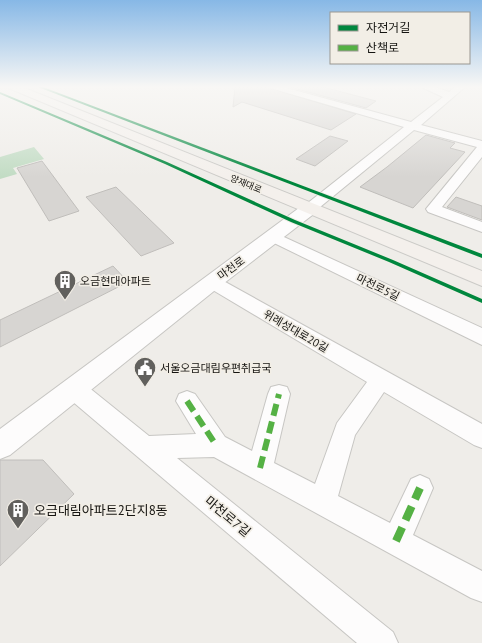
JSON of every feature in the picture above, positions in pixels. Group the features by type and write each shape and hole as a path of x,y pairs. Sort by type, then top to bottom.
{"main road":[{"name":"양재대로","path":"85,117 482,279"}],"street":[{"path":"379,117 482,145"},
{"name":"마천로","path":"0,446 212,282 273,237 423,117"},
{"path":"482,149 433,209 482,227"},
{"name":"마천로5길","path":"273,237 482,336"},
{"name":"위례성대로20길","path":"212,282 482,437"},
{"path":"323,501 345,431 381,379"},
{"name":"마천로7길","path":"74,389 146,448 372,640"},
{"path":"260,468 278,394"},
{"path":"187,401 216,445 482,586"},
{"path":"146,448 216,445"},
{"path":"396,541 420,488"}],"green space":[{"path":"34,147 44,159 13,168 17,174 0,179 0,157"}],"building":[{"path":"290,117 351,117 331,130"},
{"path":"426,135 455,143 450,148 465,152 413,208 360,187 387,167"},
{"path":"330,136 348,141 315,166 296,159"},
{"path":"42,161 79,211 49,221 17,168"},
{"name":"오금현대아파트","path":"116,187 174,243 141,256 86,197"},
{"path":"456,197 482,206 482,220 447,207"},
{"name":"오금현대아파트","path":"113,266 128,282 0,347 0,320"},
{"name":"오금대림아파트2단지8동","path":"0,460 43,460 74,494 0,566"}],"marked path":[{"path":"260,468 279,394"},
{"path":"187,401 216,445"},
{"path":"396,541 420,488"}],"cycle path":[{"path":"57,117 166,163 293,221 391,261 482,301"},
{"path":"118,117 482,256"}],"place":[{"name":"오금현대아파트","path":"65,300"},
{"name":"서울오금대림우편취급국","path":"145,388"},
{"name":"오금대림아파트2단지8동","path":"18,530"}]}
